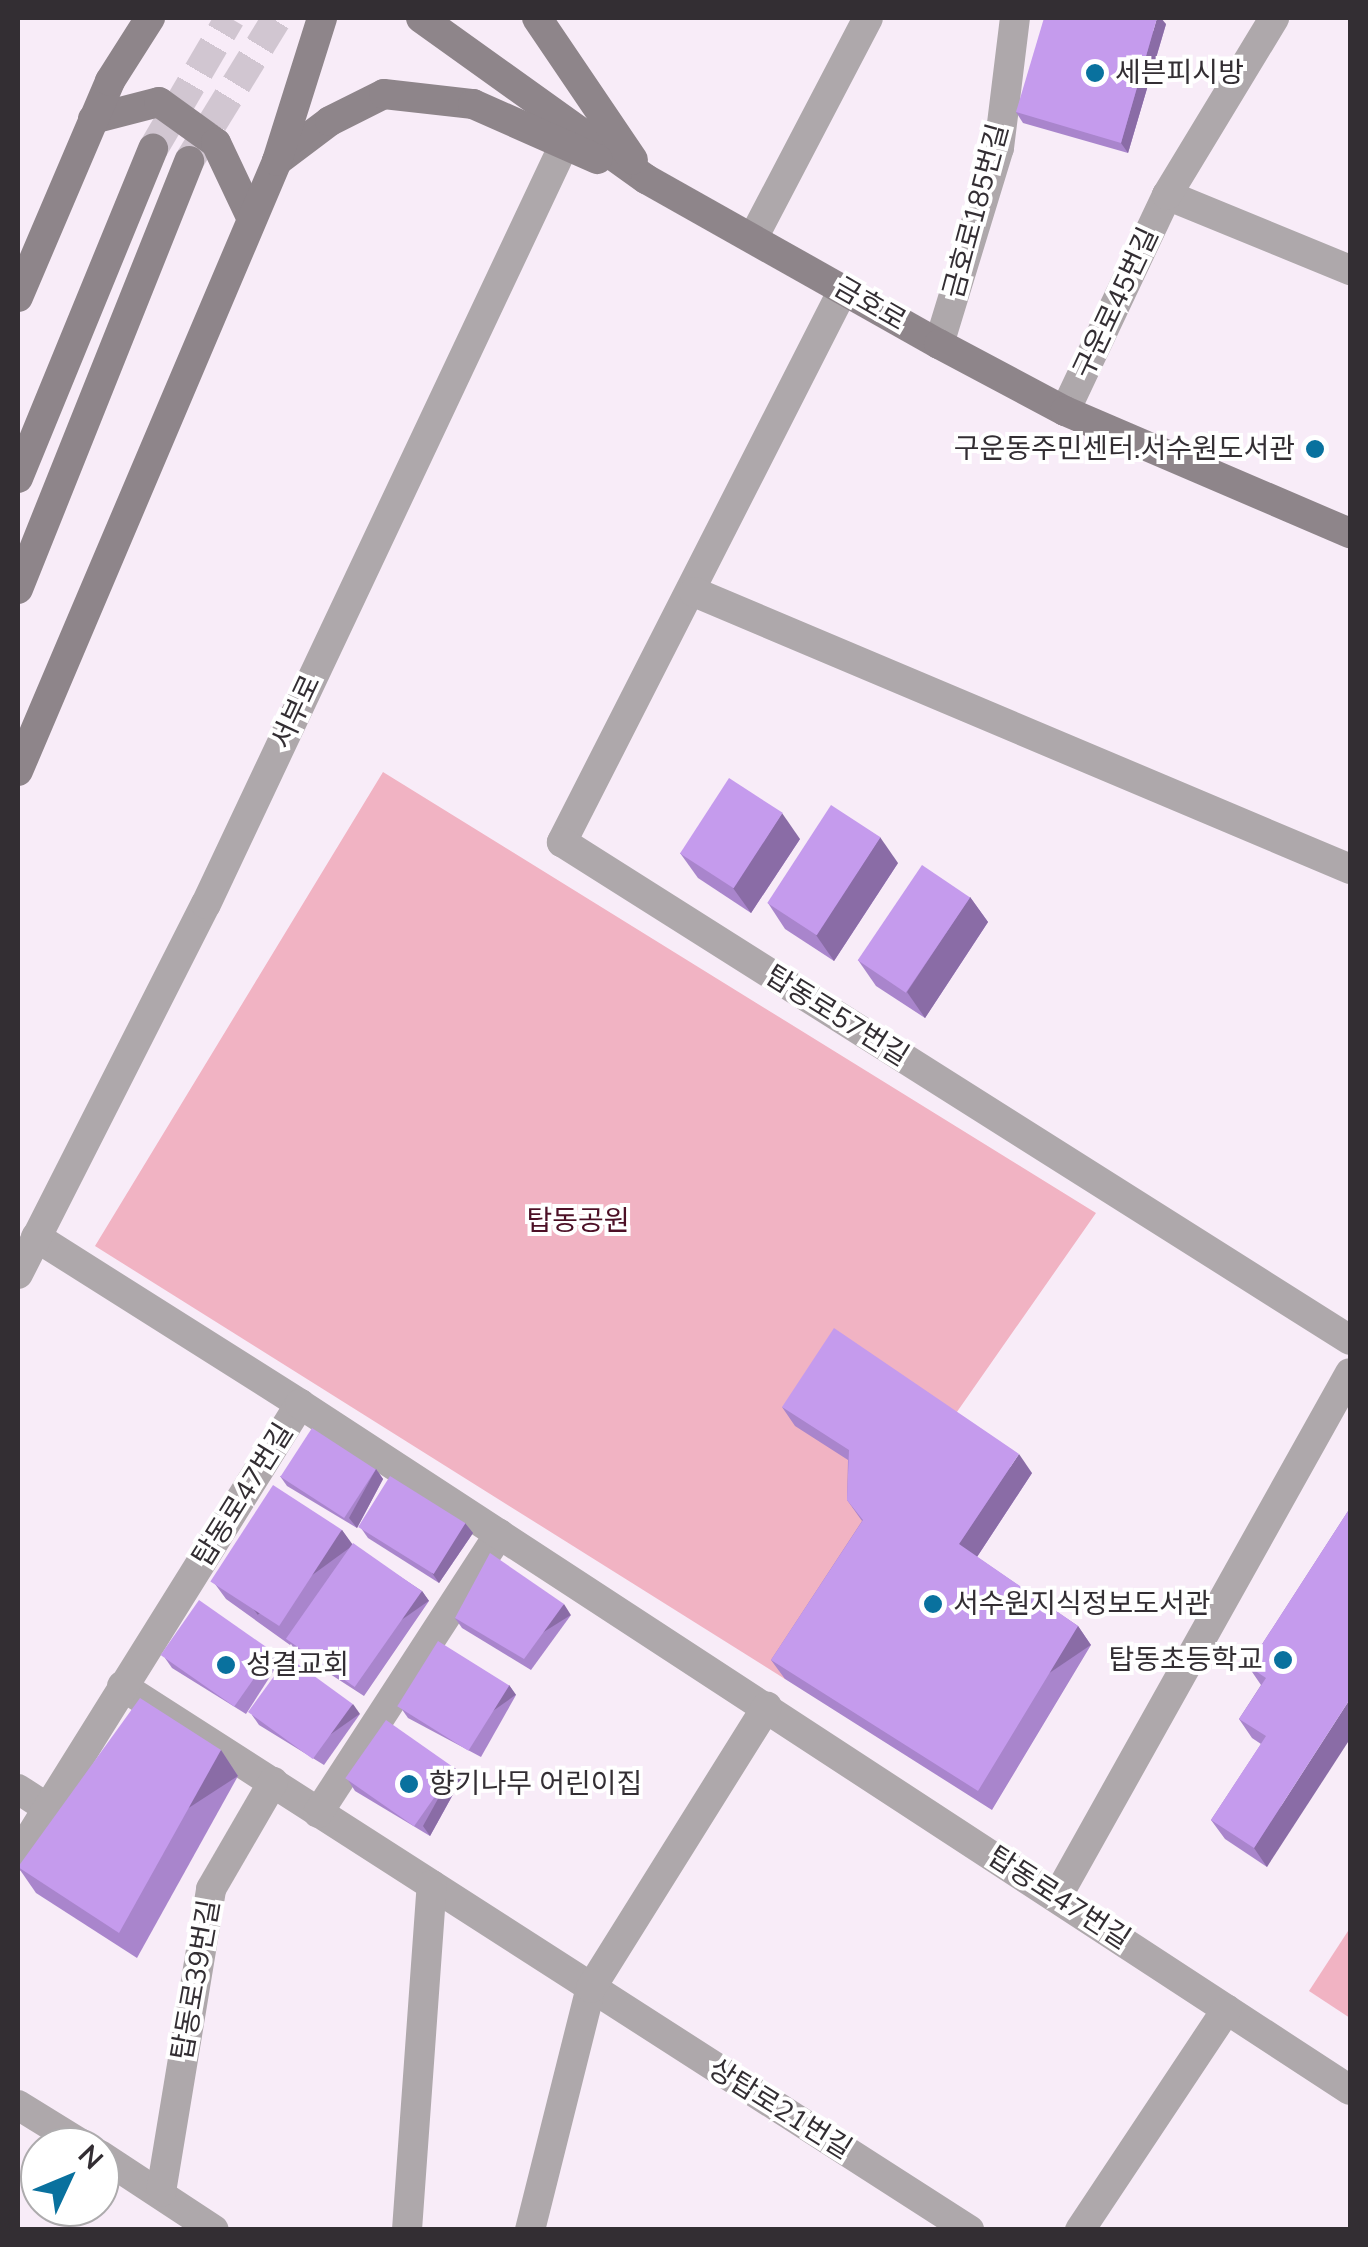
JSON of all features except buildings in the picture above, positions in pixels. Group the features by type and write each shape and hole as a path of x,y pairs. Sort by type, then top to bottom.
{"street":[{"path":"18,297 110,80 131,18"},
{"path":"110,80 150,18"},
{"path":"18,771 277,162 322,18"},
{"name":"금호로","path":"421,18 646,178 939,344 1065,411 1350,534"},
{"path":"537,18 646,178"},
{"path":"753,238 868,18"},
{"name":"금호로185번길","path":"939,344 999,148 1015,18"},
{"name":"구운로45번길","path":"1065,411 1167,195 1274,18"},
{"path":"277,162 330,121 384,94 473,104 646,178"},
{"path":"93,119 159,102 216,143 251,218"},
{"name":"서부로","path":"18,1274 206,904 564,145"},
{"path":"18,478 153,149"},
{"path":"18,589 189,162"},
{"name":"구운로45번길","path":"1167,195 1350,270"},
{"name":"탑동로57번길","path":"844,288 694,592 562,842 1350,1340"},
{"path":"694,592 1350,868"},
{"path":"36,1237 300,1404"},
{"path":"1057,1897 1350,1373"},
{"name":"탑동로47번길","path":"18,1856 300,1404 1350,2090"},
{"path":"318,1812 499,1534"},
{"path":"122,1686 591,1988"},
{"path":"530,2230 591,1988 767,1706"},
{"name":"탑동로39번길","path":"161,2192 211,1889 273,1782"},
{"path":"18,1789 49,1808"},
{"path":"407,2230 432,1884"},
{"name":"상탑로21번길","path":"591,1988 969,2230"},
{"path":"1080,2230 1227,2009"},
{"path":"18,2106 53,2127"},
{"path":"120,2167 214,2230"}],"green space":[{"name":"탑동공원","path":"383,772 1096,1213 952,1419 862,1469 876,1539 785,1679 95,1246"},
{"path":"1350,1928 1350,2018 1309,1991"}],"tunnel":[{"path":"153,149 230,18"},
{"path":"189,161 277,18"}],"place":[{"name":"세븐피시방","path":"1095,73"},
{"name":"구운동주민센터.서수원도서관","path":"1315,449"},
{"name":"서수원지식정보도서관","path":"933,1604"},
{"name":"탑동초등학교","path":"1283,1660"},
{"name":"성결교회","path":"226,1665"},
{"name":"향기나무 어린이집","path":"409,1784"}]}
